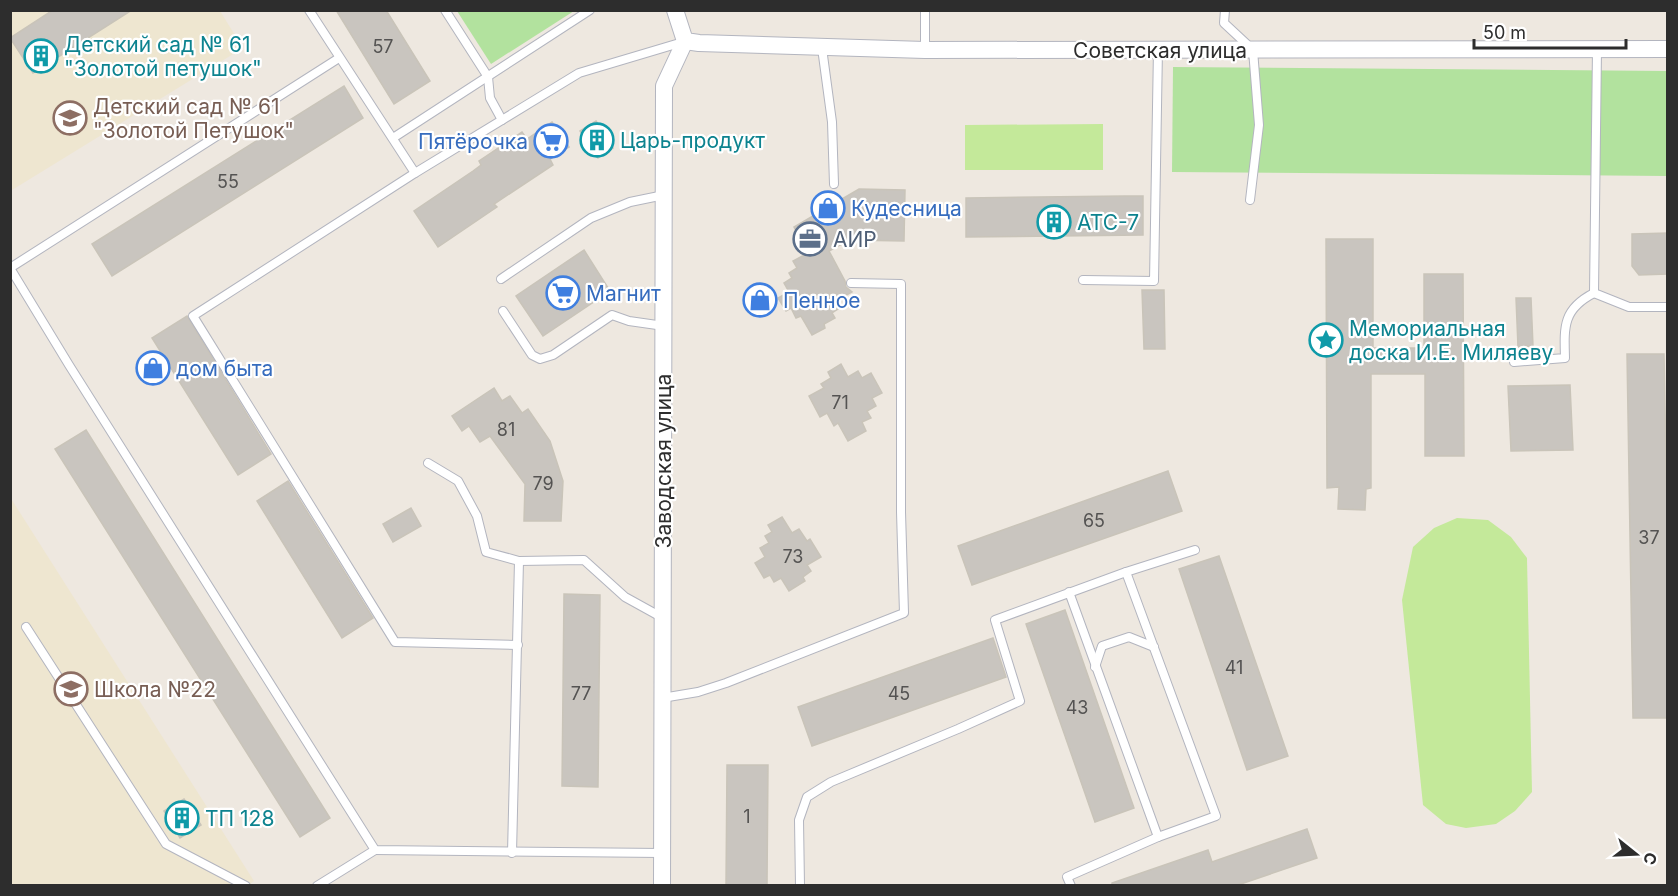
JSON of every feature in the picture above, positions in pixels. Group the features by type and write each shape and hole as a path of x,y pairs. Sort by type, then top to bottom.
{"street":[{"path":"675,10 686,41"},
{"name":"Советская улица","path":"686,41 822,48 925,50 1668,50"},
{"name":"Заводская улица","path":"662,885 664,86 686,41"}],"lane":[{"path":"309,10 415,173"},
{"path":"445,10 488,77 490,98 502,120"},
{"path":"393,138 590,10"},
{"path":"925,10 925,50"},
{"path":"1225,10 1224,23 1253,50 1259,125 1250,200"},
{"path":"518,645 395,642 193,316 415,173 579,73 686,41"},
{"path":"822,48 832,122 834,184"},
{"path":"1083,280 1154,281 1158,49"},
{"path":"1594,293 1597,49"},
{"path":"339,58 10,268 375,850"},
{"path":"501,279 591,219 630,202 664,195"},
{"path":"662,698 698,692 726,683 904,613 901,284 852,283"},
{"path":"1514,362 1565,358 1564,325 1579,301 1594,293 1629,307 1668,308"},
{"path":"503,311 532,355 540,359 553,355 612,315 629,321 664,326"},
{"path":"428,463 459,481 477,516 486,552 519,561 584,560 625,597 663,618"},
{"path":"800,885 800,820 807,797 831,782 1020,701 995,620 1126,572 1195,550"},
{"path":"512,853 519,561"},
{"path":"1071,885 1067,877 1158,837 1216,816 1126,572"},
{"path":"1069,592 1158,837"},
{"path":"26,627 166,844 246,885"},
{"path":"1095,667 1102,646 1129,637 1154,646"},
{"path":"317,885 375,850 662,854"}],"shaded area":[{"name":"Детский сад № 61 \"Золотой Петушок\"","path":"11,11 220,11 243,48 12,190"},
{"name":"Школа №22","path":"10,497 254,881 248,885 11,885"}],"green space":[{"path":"457,11 574,11 491,64"},
{"path":"1173,67 1667,71 1667,176 1172,172"},
{"path":"1103,124 1103,170 965,170 965,125"},
{"path":"1457,518 1488,520 1511,537 1527,558 1532,792 1515,811 1496,824 1466,828 1446,824 1423,805 1402,600 1413,547 1434,528"}],"building":[{"name":"Детский сад № 61 \"Золотой петушок\"","path":"53,10 132,10 33,73 10,38"},
{"path":"336,10 386,10 430,81 394,104"},
{"path":"344,86 363,118 112,276 92,244"},
{"name":"Царь-продукт","path":"596,121 613,148 598,158 580,131"},
{"path":"552,122 569,147 550,159 553,165 494,204 497,207 438,247 414,211 473,171 481,165 479,161 522,132 527,139"},
{"path":"859,189 905,190 904,241 849,240 829,251 846,287 852,292 834,302 838,309 832,313 835,318 824,324 825,328 812,335 801,316 796,318 791,308 786,311 778,298 789,292 784,283 792,278 789,273 797,268 793,261 808,253 794,227"},
{"name":"АТС-7","path":"1143,196 1143,235 966,237 966,198"},
{"path":"1668,233 1668,274 1639,275 1632,266 1632,234"},
{"path":"1326,239 1373,239 1373,348 1424,348 1424,274 1463,274 1464,456 1425,456 1425,374 1371,374 1371,488 1366,489 1365,510 1338,509 1339,487 1327,488"},
{"name":"Магнит","path":"584,250 610,291 543,336 516,296"},
{"path":"1142,290 1164,290 1165,349 1144,349"},
{"path":"1516,298 1531,298 1533,346 1518,347"},
{"path":"187,316 271,454 238,475 152,338"},
{"path":"1627,354 1664,354 1668,718 1633,718"},
{"path":"841,364 848,377 858,371 862,378 871,373 882,393 872,398 876,406 867,411 871,418 862,422 866,431 848,441 838,423 834,426 827,413 820,417 809,396 824,388 821,384 831,378 828,372"},
{"path":"1570,385 1573,450 1511,451 1508,386"},
{"path":"494,388 502,401 510,396 522,413 528,409 550,441 563,481 561,521 524,521 525,484 490,436 480,442 469,426 462,431 452,416"},
{"path":"86,430 330,818 300,837 55,449"},
{"path":"1168,471 1182,511 972,585 958,546"},
{"path":"288,481 373,618 342,638 257,501"},
{"path":"411,508 421,526 393,542 383,524"},
{"path":"782,517 792,533 799,529 807,541 810,539 821,557 807,565 811,571 803,577 805,581 789,591 781,578 774,582 770,575 764,578 755,563 765,557 760,548 769,543 765,536 772,532 768,525"},
{"path":"1219,556 1288,756 1247,770 1179,569"},
{"path":"564,594 600,595 598,787 562,786"},
{"path":"1065,610 1134,808 1095,822 1026,624"},
{"path":"993,638 1006,677 812,746 798,707"},
{"path":"727,765 768,765 767,885 726,885"},
{"name":"ТП 128","path":"184,799 201,825 180,838 164,811"},
{"path":"1307,829 1317,858 1238,885 1112,885 1112,883 1208,850 1212,862"}],"place":[{"name":"Детский сад № 61 \"Золотой петушок\"","path":"41,56"},
{"name":"Детский сад № 61 \"Золотой Петушок\"","path":"70,118"},
{"name":"Царь-продукт","path":"597,140"},
{"name":"Пятёрочка","path":"551,141"},
{"name":"Кудесница","path":"828,208"},
{"name":"АТС-7","path":"1054,222"},
{"name":"АИР","path":"810,239"},
{"name":"Магнит","path":"563,293"},
{"name":"Пенное","path":"760,300"},
{"name":"Мемориальная доска И.Е. Миляеву","path":"1326,340"},
{"name":"дом быта","path":"153,368"},
{"name":"Школа №22","path":"71,689"},
{"name":"ТП 128","path":"182,818"}]}
